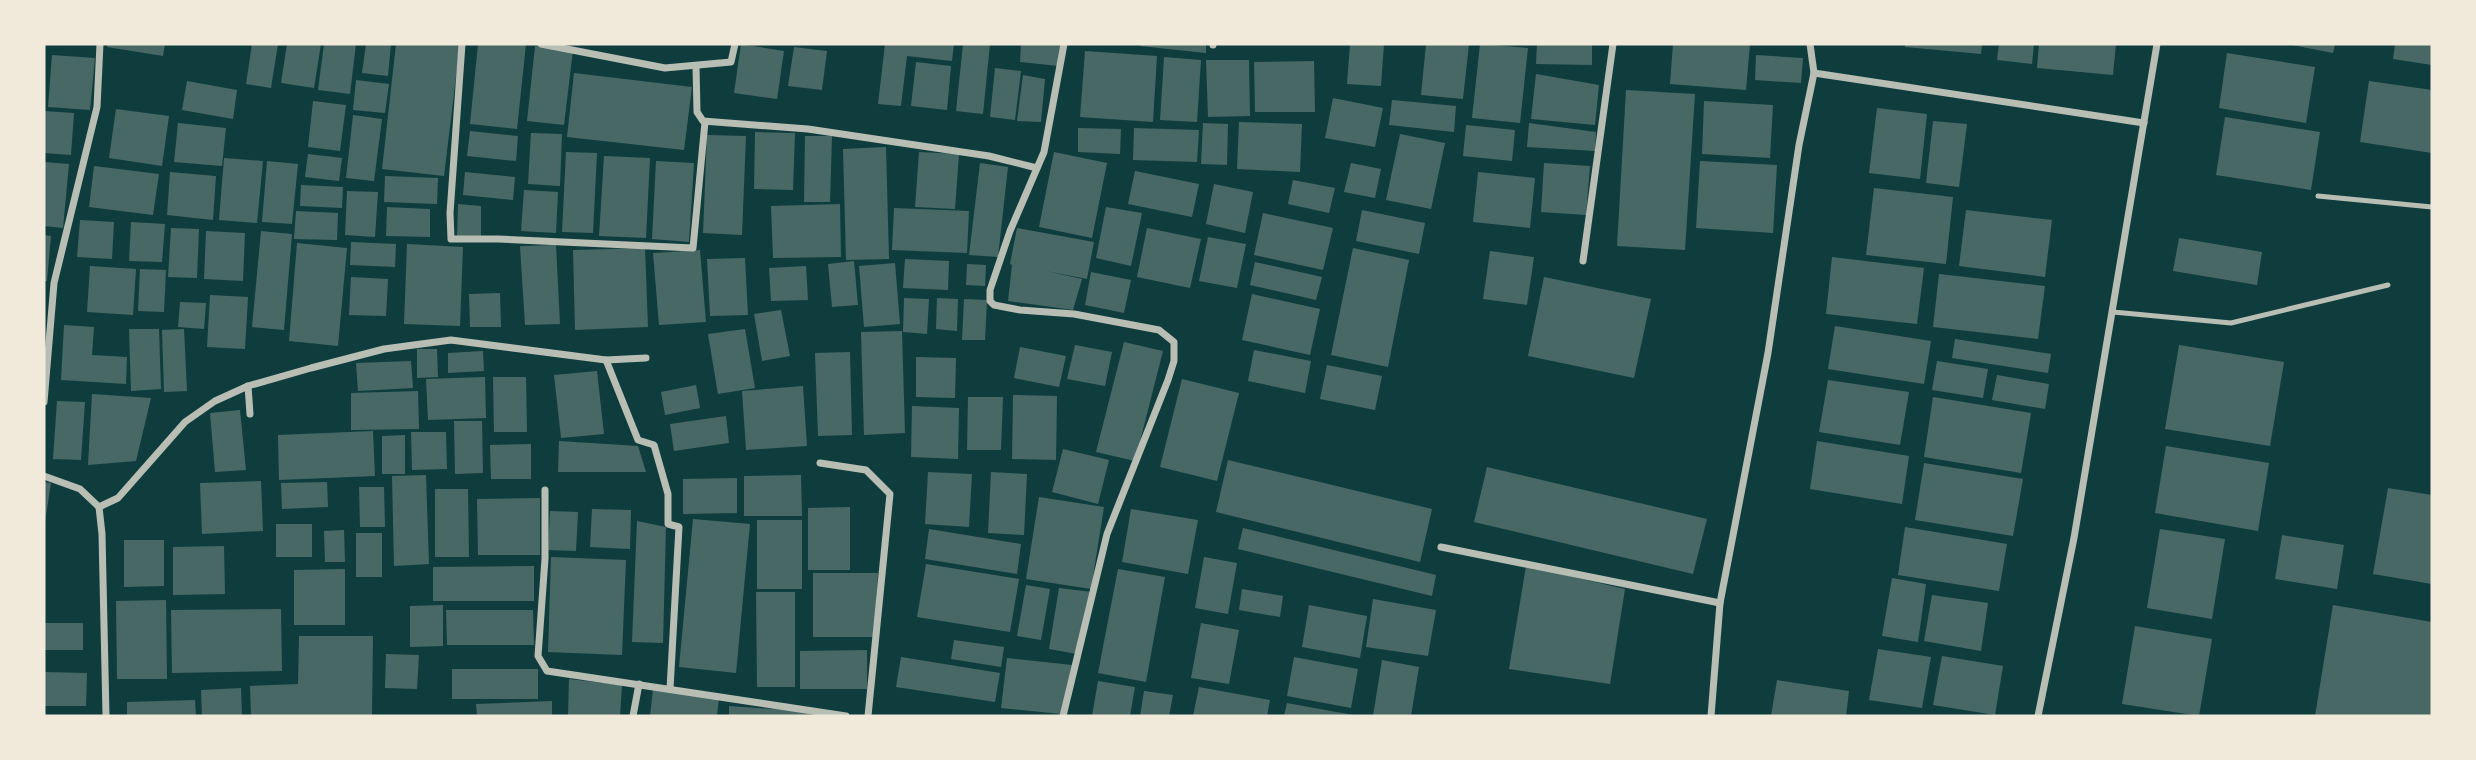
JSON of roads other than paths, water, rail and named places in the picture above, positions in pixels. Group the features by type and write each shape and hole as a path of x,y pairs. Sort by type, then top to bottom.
{"street":[{"path":"44,402 54,283 97,107 100,44"},
{"path":"462,44 450,213 451,239 512,239 693,248 705,122"},
{"path":"541,44 666,68 732,62 735,44"},
{"path":"1063,716 1107,534 1174,361 1174,342 1159,330 1074,314 1020,310 994,305 990,301 990,290 1006,243 1044,152 1064,44"},
{"path":"1583,261 1613,44"},
{"path":"1711,716 1720,603 1768,353 1799,145 1814,73 1810,44"},
{"path":"2038,716 2074,538 2157,44"},
{"path":"696,66 697,113 701,121 808,129 989,156 1037,168"},
{"path":"1814,73 2144,123"},
{"path":"99,507 118,498 185,422 215,401 248,386 384,349 451,340 606,360 646,358"},
{"path":"606,360 638,440 654,445 668,494 668,524 679,527 670,689"},
{"path":"248,386 250,414"},
{"path":"820,463 866,470 890,494 868,716"},
{"path":"44,476 80,489 99,507 106,716"},
{"path":"545,490 545,559 538,656 547,671 846,716"},
{"path":"1441,547 1720,603"},
{"path":"633,716 639,684"}],"lane":[{"path":"2318,196 2432,207"},
{"path":"2113,312 2231,323 2388,285"}]}
